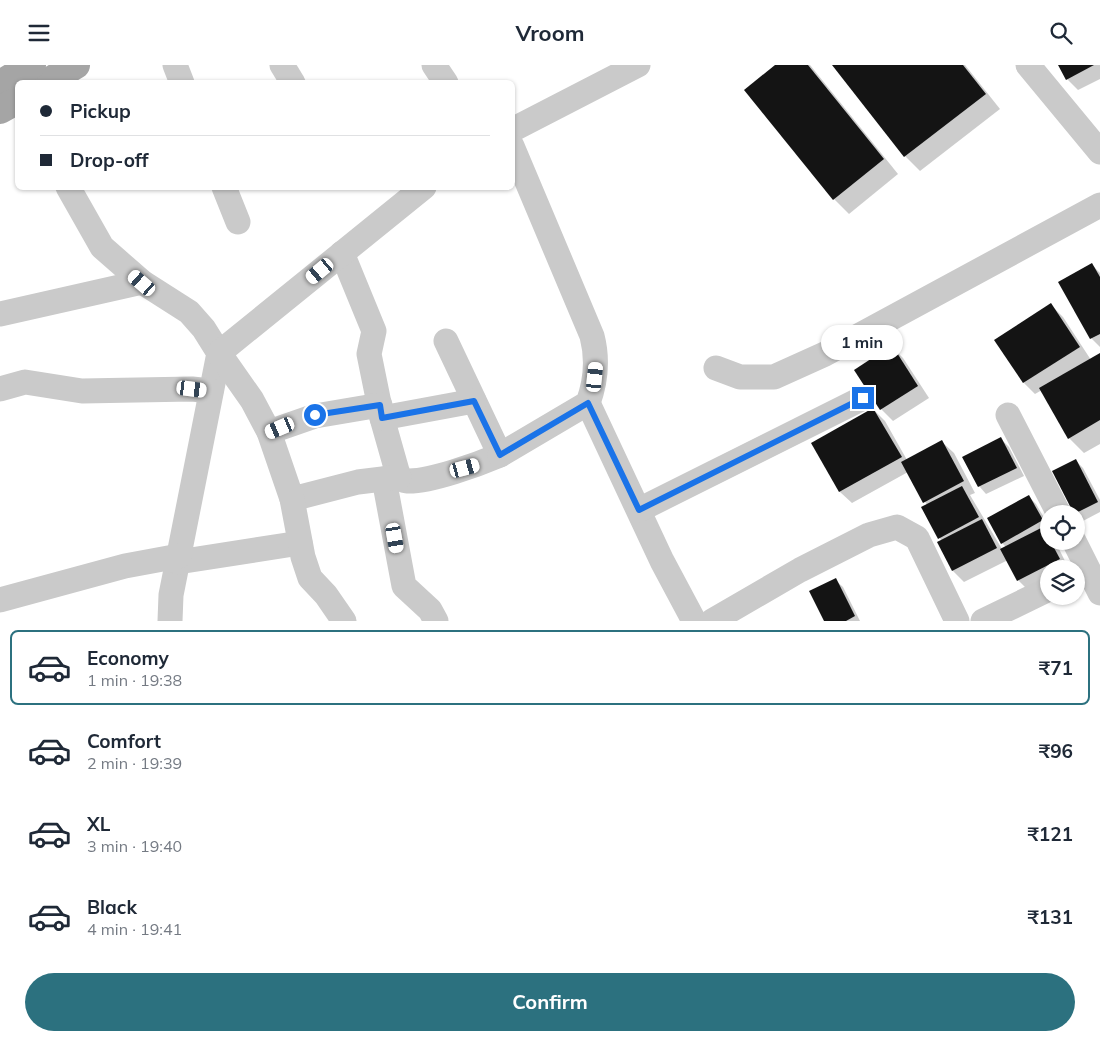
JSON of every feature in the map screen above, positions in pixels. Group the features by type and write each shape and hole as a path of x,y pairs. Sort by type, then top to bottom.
{"main road":[{"path":"0,84 32,65"},
{"path":"51,80 76,65"},
{"path":"0,110 15,102"}],"street":[{"path":"175,65 181,80"},
{"path":"282,65 291,80"},
{"path":"434,65 444,80"},
{"path":"515,128 638,65"},
{"path":"1028,65 1100,152"},
{"path":"292,499 358,482 391,478 405,481 420,480 480,464 500,455 588,403 594,388 596,365 596,352 592,336 515,152"},
{"path":"70,190 102,247 142,283 189,312 204,329 252,400 269,432 292,499 300,543 310,578 326,595 344,621"},
{"path":"225,190 238,222"},
{"path":"170,621 171,595 219,353 420,190"},
{"path":"716,368 740,377 774,377 825,353 1100,205"},
{"path":"342,253 374,331 369,354 381,411 404,586 430,610 436,621"},
{"path":"0,314 142,283"},
{"path":"446,341 500,455"},
{"path":"0,389 25,381 82,391 192,389 211,391"},
{"path":"639,510 863,398"},
{"path":"269,432 315,415 381,411 474,401"},
{"path":"588,403 662,561 694,621"},
{"path":"1008,415 1054,505"},
{"path":"712,621 800,569 869,535 897,527 917,538 957,621"},
{"path":"0,600 125,566 300,543"},
{"path":"1078,550 1100,593"},
{"path":"983,621 1040,593"}],"building":[{"path":"775,65 808,65 884,159 833,200 744,90"},
{"path":"832,65 963,65 986,94 904,157"},
{"path":"1058,65 1094,65 1066,80"},
{"path":"1092,263 1100,277 1100,334 1090,339 1058,282"},
{"path":"1051,303 1080,347 1023,383 994,340"},
{"path":"892,345 918,386 880,410 854,370"},
{"path":"1100,353 1100,420 1068,439 1039,388"},
{"path":"873,408 902,457 839,492 811,443"},
{"path":"1001,437 1017,468 978,487 962,457"},
{"path":"942,440 964,481 923,503 901,462"},
{"path":"1076,459 1098,502 1085,508 1085,505 1069,505 1052,471"},
{"path":"962,486 979,517 938,539 921,507"},
{"path":"1029,495 1040,515 1040,522 1001,544 987,518"},
{"path":"982,519 997,548 952,571 937,542"},
{"path":"1040,529 1040,550 1055,550 1060,559 1040,560 1040,569 1017,581 1000,549"},
{"path":"836,578 855,616 846,621 824,621 809,591"}],"route":[{"path":"315,415 380,405 382,418 474,401 500,455 588,403 639,510 863,398"}]}
